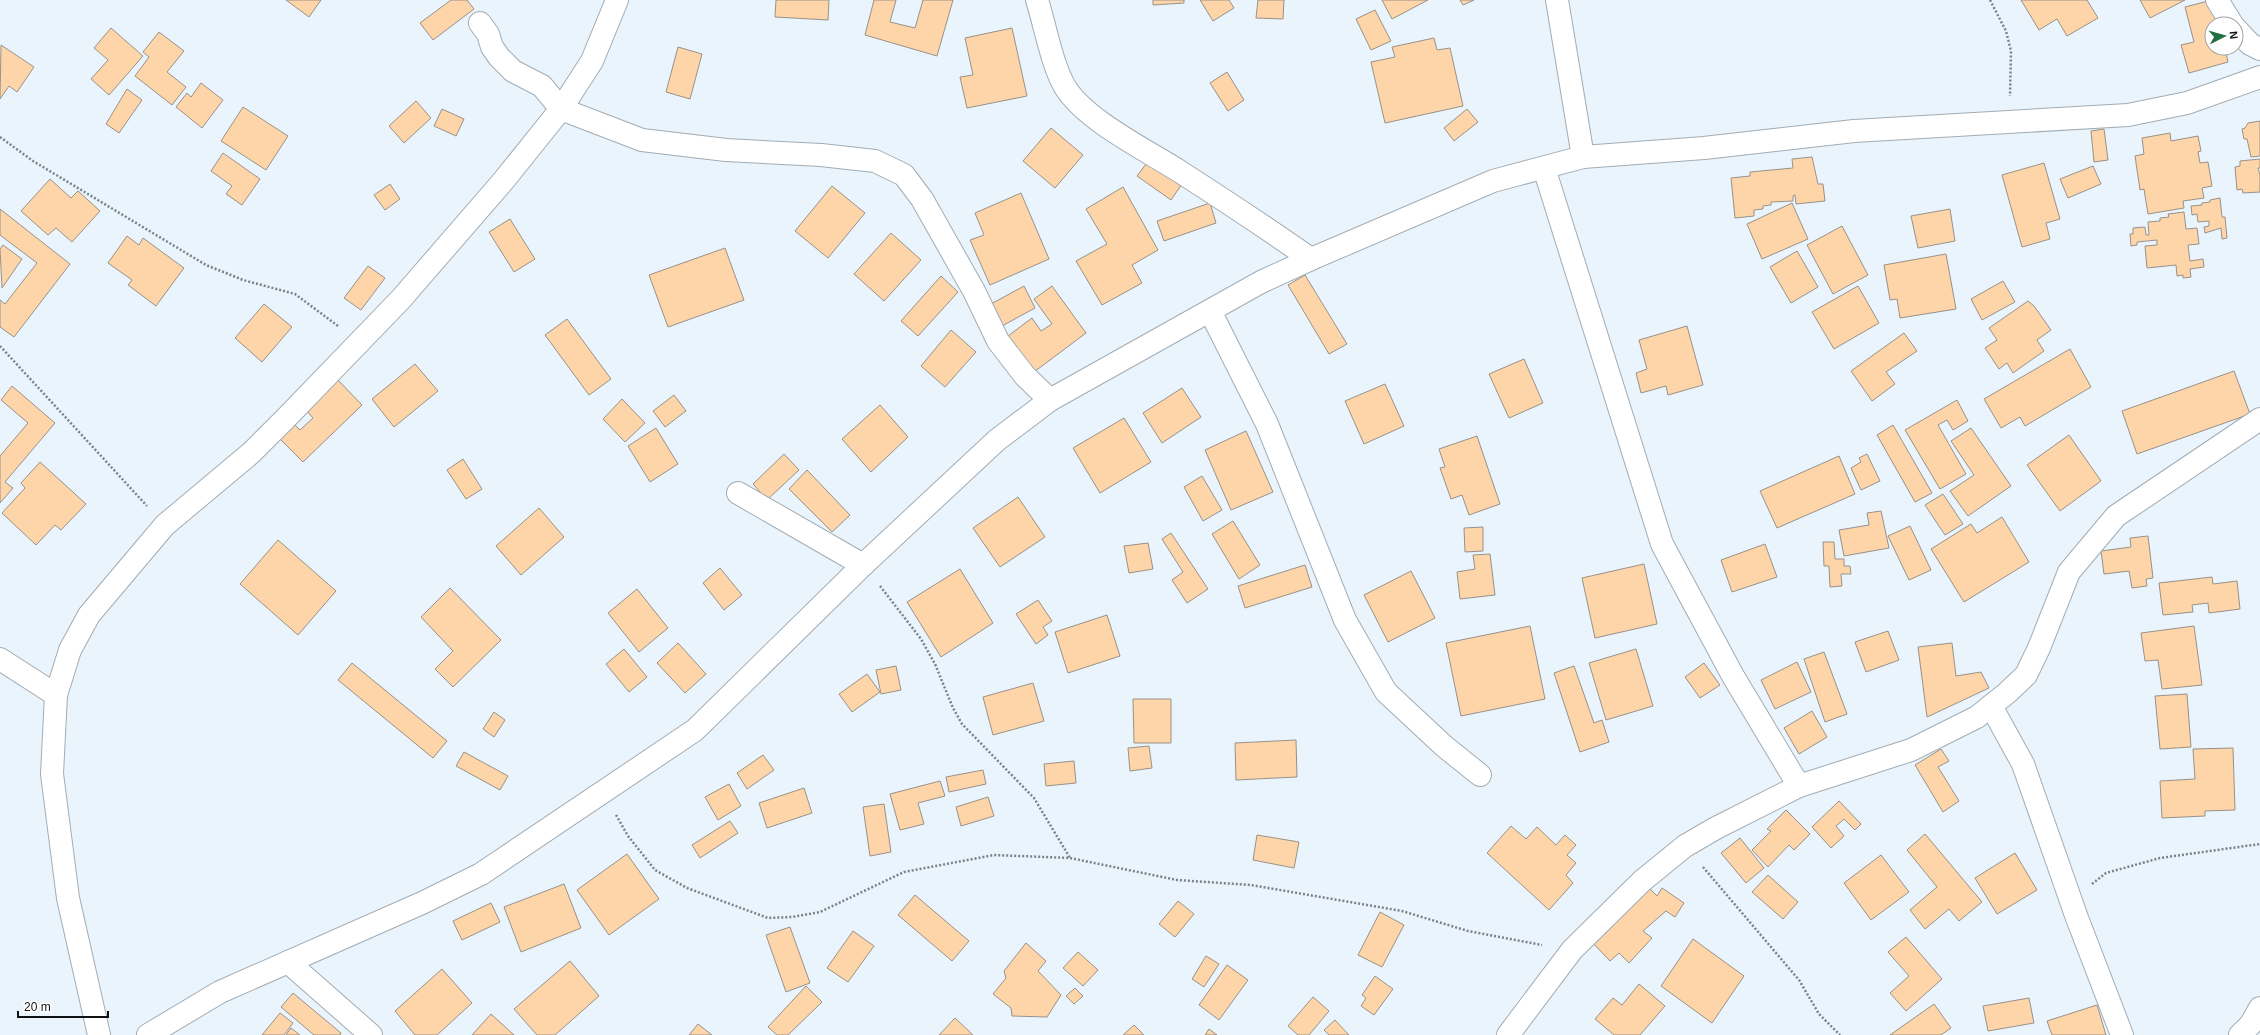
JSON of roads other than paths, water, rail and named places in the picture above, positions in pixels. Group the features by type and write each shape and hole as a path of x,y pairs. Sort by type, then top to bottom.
{"street":[{"path":"99,1035 66,883 52,774 56,695 70,650 89,615 165,525 251,453 401,299 458,234 561,109 592,61 617,0"},
{"path":"1037,0 1058,70 1065,86 1076,100 1104,124 1249,215 1311,259"},
{"path":"1557,0 1583,157"},
{"path":"2217,0 2227,16"},
{"path":"480,23 488,34 492,47 499,57 513,71 542,86 561,109 642,140 726,150 821,155 875,161 904,175 922,199 974,291 998,341 1025,376 1050,400"},
{"path":"2244,38 2250,44 2260,49"},
{"path":"148,1035 220,992 481,874 695,730 863,565 997,440 1050,400 1261,282 1311,259 1493,181 1583,157 1704,148 1854,131 2128,115 2188,104 2260,76"},
{"path":"1544,168 1662,544 1733,676 1799,786"},
{"path":"1210,311 1267,424 1345,620 1386,692 1444,746 1480,776"},
{"path":"1508,1035 1572,950 1642,881 1685,846 1716,828 1799,786 1911,750 1977,717 1991,706 2026,675 2039,648 2069,572 2116,516 2260,419"},
{"path":"738,493 863,565"},
{"path":"0,659 56,695"},
{"path":"1991,706 2023,764 2077,918 2122,1035"},
{"path":"288,962 371,1035"},
{"path":"2240,1035 2251,1024 2260,1008"}]}
